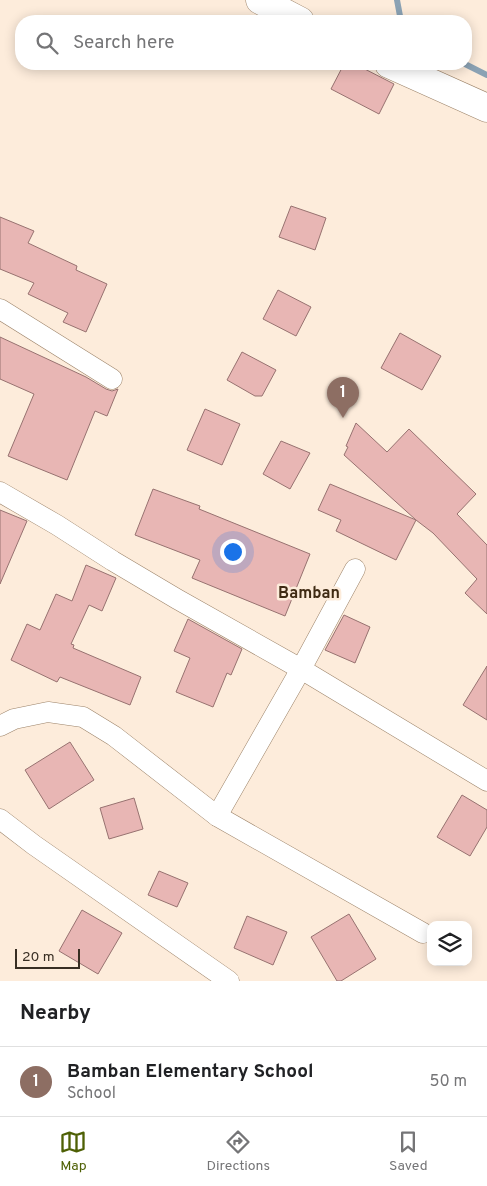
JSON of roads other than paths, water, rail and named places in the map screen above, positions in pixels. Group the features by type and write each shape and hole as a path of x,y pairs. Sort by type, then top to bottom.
{"street":[{"path":"260,0 289,15"},
{"path":"402,70 487,108"},
{"path":"0,309 112,379"},
{"path":"0,492 177,599 301,669 487,781"},
{"path":"217,816 301,669 355,569"},
{"path":"0,726 14,719 48,712 82,717 114,736 217,816 422,933"},
{"path":"0,819 42,851 229,981"}],"waterway":[{"path":"397,0 400,15"},
{"path":"472,68 487,75"}],"place":[{"name":"Bamban Elementary School","path":"343,418"}],"district":[{"name":"Bamban","path":"309,594"}]}
